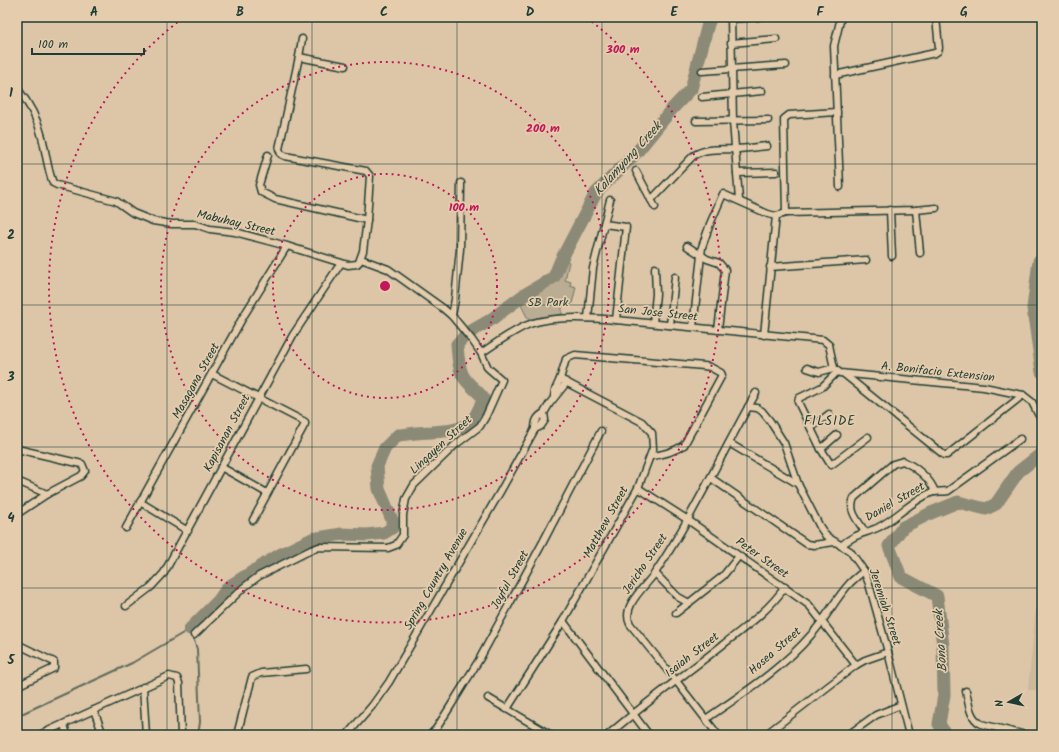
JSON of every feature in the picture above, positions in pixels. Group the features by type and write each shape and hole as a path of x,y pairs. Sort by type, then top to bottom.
{"street":[{"path":"739,200 733,121 731,18 758,17"},
{"path":"840,187 835,75 835,39 842,17"},
{"path":"835,75 935,53 939,48 936,17"},
{"path":"302,39 279,149 281,154 366,171 370,176 367,220 361,259 388,269 452,316 481,353"},
{"path":"731,43 776,39"},
{"path":"298,57 345,66"},
{"path":"702,72 786,65"},
{"name":"Mabuhay Street","path":"17,88 30,106 42,135 53,183 86,194 116,201 133,213 153,221 172,224 198,224 204,227 234,232 288,246 348,265 359,262 361,259"},
{"path":"702,97 762,91"},
{"path":"786,213 784,119 789,115 837,112"},
{"path":"696,121 768,120"},
{"path":"651,200 693,156 699,152 706,150 767,146"},
{"path":"268,155 259,185 261,192 266,196 367,220"},
{"path":"636,171 655,207"},
{"path":"737,173 776,172"},
{"path":"452,316 460,249 461,183"},
{"path":"693,327 704,239 723,194 768,214 776,216 786,213 916,210 936,208"},
{"path":"588,318 593,268 610,200"},
{"path":"890,210 892,256"},
{"path":"916,210 920,253"},
{"path":"764,335 776,216"},
{"path":"604,224 626,227 616,320"},
{"name":"Masagana Street","path":"126,528 249,308 288,246"},
{"path":"687,246 701,255 719,263 725,270 718,330"},
{"path":"770,267 866,260"},
{"name":"Kapisanan Street","path":"126,606 151,587 164,573 293,335 342,263"},
{"path":"653,323 656,294 654,268"},
{"path":"670,325 675,277"},
{"name":"San Jose Street","path":"481,353 521,328 531,324 560,319 588,318 823,340 829,345 836,370"},
{"name":"Lingayen Street","path":"194,636 248,584 259,576 311,550 319,547 388,548 396,545 403,535 403,515 406,499 414,485 454,445 480,426 496,394 502,380 488,368 481,353"},
{"name":"Spring Country Avenue","path":"347,735 372,706 389,682 535,429 541,426 544,420 544,413 554,396 566,359 574,354 704,366 710,367 721,373 722,375 684,445 663,455 651,456"},
{"path":"806,368 819,372 836,370"},
{"path":"836,370 822,387 798,400 811,428 831,466 868,437"},
{"name":"A. Bonifacio Extension","path":"836,370 844,374 984,387 1023,395"},
{"path":"212,374 304,420 305,424 252,520"},
{"path":"844,374 944,456 1023,395 1032,402 1042,419"},
{"name":"Matthew Street","path":"507,709 563,621 638,488 653,448 652,433 642,422 560,379"},
{"name":"Spring Country Avenue","path":"554,396 559,393 567,382"},
{"name":"Jericho Street","path":"718,735 628,621 628,610 655,573 688,520 756,393"},
{"name":"Jeremiah Street","path":"748,407 757,408 762,411 784,443 798,484 826,536 850,551 864,571 888,652 909,735"},
{"path":"811,428 829,414"},
{"name":"Joyful Street","path":"430,735 436,729 479,660 601,431"},
{"path":"821,448 837,435"},
{"name":"Daniel Street","path":"841,546 849,539 886,522 904,508 935,492 941,493 948,491 1020,440"},
{"path":"729,443 798,484"},
{"path":"17,448 82,464 85,470 81,476 47,494 17,514"},
{"path":"865,532 852,512 851,505 854,498 893,464 903,461 911,465 924,475 935,492"},
{"path":"221,467 267,492"},
{"path":"711,478 807,544 814,545 834,542"},
{"path":"17,482 47,494"},
{"name":"Peter Street","path":"638,488 688,520 809,605 856,665"},
{"path":"140,502 188,531"},
{"path":"676,613 724,576 740,556"},
{"name":"Hosea Street","path":"706,719 779,666 804,643 851,582 864,571"},
{"path":"655,573 678,597 689,603"},
{"name":"Isaiah Street","path":"608,735 633,713 677,682 758,618 785,587"},
{"path":"563,621 649,735"},
{"path":"17,644 54,662 55,665 54,668 17,686"},
{"path":"766,735 856,665 865,660 888,652"},
{"path":"237,735 252,677 260,673 306,669"},
{"path":"39,735 169,676 177,678 179,683 181,735"},
{"path":"143,687 146,735"},
{"path":"966,691 974,720 981,724 1026,735"},
{"path":"488,698 551,735"},
{"path":"848,735 876,715 901,705"},
{"path":"94,710 103,735"},
{"path":"64,724 67,735"}],"shaded area":[{"path":"1036,605 1042,606 1042,690 1028,690"}],"green space":[{"name":"SB Park","path":"565,260 569,262 565,280 571,282 570,285 576,287 572,304 562,306 562,314 528,319 520,303 550,284 557,277"}],"waterway":[{"name":"Kalamyong Creek","path":"190,629 219,600 228,587 281,554 312,539 342,534 367,535 384,533 392,528 392,520 379,489 377,466 385,448 398,435 459,429 471,422 483,398 467,382 461,371 457,344 468,333 489,321 524,295 554,277 561,260 596,193 637,152 672,109 691,89 711,17"},
{"name":"Bona Creek","path":"1042,259 1039,261 1033,308 1042,372"},
{"name":"Bona Creek","path":"946,735 939,724 944,695 943,646 937,596 901,577 889,546 903,527 958,502 986,509 996,504 1018,472 1042,453"},
{"path":"17,716 132,663 190,629 197,649 200,722 198,735"}],"district":[{"name":"FILSIDE","path":"830,421"}]}
